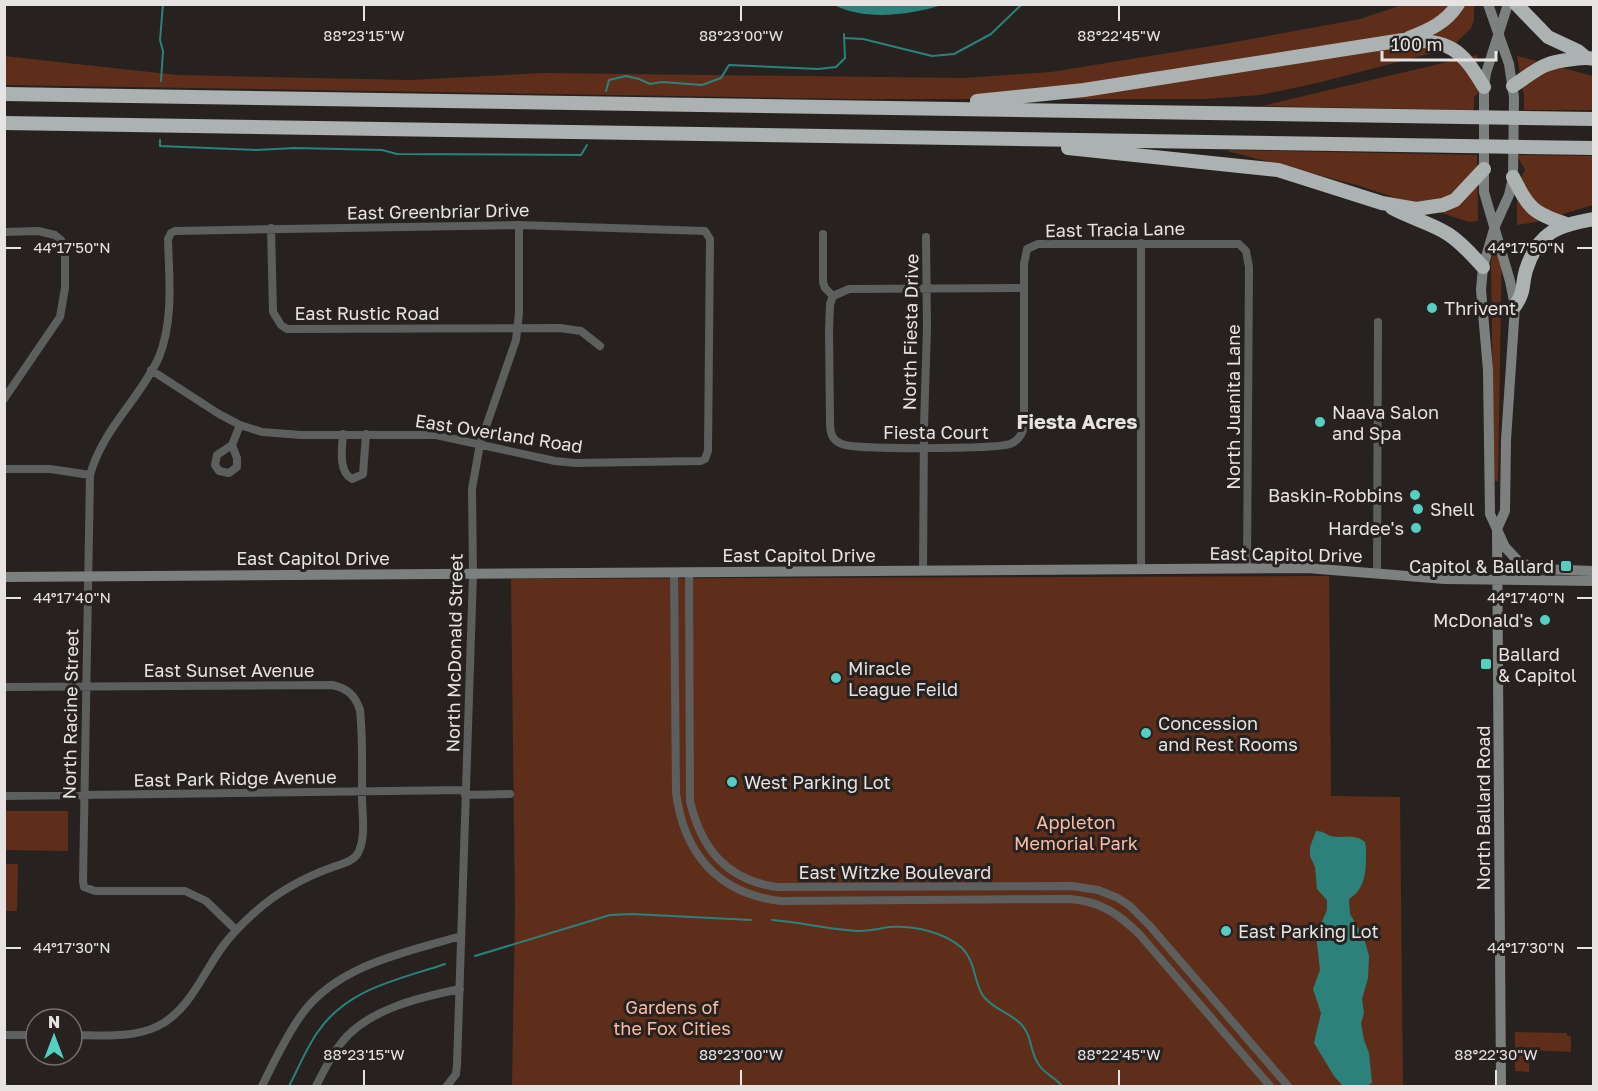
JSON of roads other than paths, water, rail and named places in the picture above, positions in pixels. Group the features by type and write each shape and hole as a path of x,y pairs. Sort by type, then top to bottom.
{"highway":[{"path":"895,108 920,102 990,101 1084,90 1403,40 1436,27 1452,13 1458,4"},
{"path":"1516,4 1548,37 1589,58"},
{"path":"1403,40 1434,42 1451,48 1470,65 1484,92"},
{"path":"1513,91 1544,65 1558,60 1589,58"},
{"path":"4,94 1593,118"},
{"path":"4,123 1593,148"},
{"path":"989,139 1027,146 1058,147 1278,170 1382,203 1416,208 1443,206 1462,194 1484,170"},
{"path":"1514,174 1526,201 1533,210 1566,224"},
{"path":"1382,203 1412,219 1445,232 1458,241 1483,267"},
{"path":"1515,306 1524,292 1526,270 1538,247 1551,232 1566,224 1593,219"}],"main road":[{"name":"North Ballard Road","path":"1488,4 1499,34 1513,91 1514,174 1509,195 1495,226 1483,267 1481,307 1488,370 1490,514 1497,530"},
{"name":"North Ballard Road","path":"1501,1086 1497,530 1505,511 1506,442 1515,306 1495,226 1484,197 1484,92 1486,73 1508,4"},
{"path":"1497,530 1509,553 1527,566 1539,569 1593,571"},
{"name":"East Capitol Drive","path":"4,577 1307,568 1445,579 1593,581"}],"street":[{"name":"East Greenbriar Drive","path":"172,233 175,231 271,228 519,225 705,231 710,239 711,249 708,451"},
{"name":"North McDonald Street","path":"447,1086 456,1074 457,1065 473,574 472,489 480,444 510,359 518,328 519,225"},
{"name":"East Rustic Road","path":"271,228 272,307 276,319 286,329 518,328"},
{"path":"4,232 31,231 55,235 64,246 63,308 56,326 4,399"},
{"name":"North Racine Street","path":"172,233 168,239 167,330 160,352 151,370 102,443 94,459 90,475 83,881 84,886 89,890 107,892 185,891 206,900 236,930"},
{"path":"823,234 823,282 825,288 833,296 849,289 1023,288"},
{"name":"North Fiesta Drive","path":"923,571 926,237"},
{"path":"1141,243 1141,569"},
{"name":"East Tracia Lane","path":"1023,288 1025,254 1031,246 1225,243 1239,244 1244,247"},
{"name":"North Juanita Lane","path":"1244,247 1249,267 1247,568"},
{"name":"Fiesta Court","path":"833,296 830,304 829,331 830,421 832,436 836,441 848,446 1000,446 1019,439 1024,427 1023,288"},
{"path":"1377,573 1378,322"},
{"path":"518,328 572,329 589,336 600,346"},
{"name":"East Overland Road","path":"151,370 219,414 240,425 272,434 426,434 555,461 575,463 693,462 705,459 708,451"},
{"path":"232,445 240,425"},
{"path":"343,434 343,468 345,475 352,478 363,474 366,434"},
{"path":"4,469 50,469 90,475"},
{"name":"East Witzke Boulevard","path":"674,572 677,804 689,841 713,873 743,892 780,901 1070,899 1102,906 1119,915 1140,935 1270,1086"},
{"name":"East Witzke Boulevard","path":"689,572 690,801 700,834 712,852 727,867 757,883 777,887 1059,886 1089,888 1107,893 1124,901 1150,927 1288,1086"},
{"name":"East Sunset Avenue","path":"4,687 299,684 339,687 354,696 360,710 362,841 353,859 323,870 292,886 256,911 236,930 215,957 184,1005 170,1019 144,1031 113,1035 84,1035"},
{"name":"East Park Ridge Avenue","path":"4,796 362,792 510,794"},
{"path":"262,1086 301,1014 329,987 371,964 461,936"},
{"path":"316,1086 341,1042 360,1024 389,1010 440,993 460,989"},
{"path":"4,1035 24,1035"}],"water":[{"path":"834,5 942,5 902,14 873,15 846,10"},
{"path":"1316,831 1335,837 1357,838 1365,842 1364,877 1359,889 1349,899 1350,914 1364,938 1369,956 1368,978 1362,999 1364,1013 1361,1023 1369,1053 1372,1083 1366,1086 1342,1085 1314,1043 1321,1013 1313,989 1320,970 1316,935 1327,910 1327,900 1317,889 1315,867 1310,856 1310,847"}],"waterway":[{"path":"161,81 163,51 160,40 163,4"},
{"path":"844,38 863,39 932,56 954,54 991,34 1022,4"},
{"path":"606,91 609,80 626,76 650,84 662,82 702,85 721,78 729,65 818,69 836,67 845,58 844,34"},
{"path":"160,140 160,146 256,150 295,148 382,150 397,154 581,155 587,145"},
{"path":"475,956 610,915 751,920"},
{"path":"772,920 858,931 908,927 928,931 955,942 967,954 984,997 1025,1028 1039,1065 1062,1086"},
{"path":"289,1086 317,1033 343,1005 392,981 445,964"}],"place":[{"name":"Thrivent","path":"1432,308"},
{"name":"Naava Salon and Spa","path":"1320,422"},
{"name":"Baskin-Robbins","path":"1415,495"},
{"name":"Shell","path":"1418,509"},
{"name":"Hardee's","path":"1416,528"},
{"name":"Capitol & Ballard","path":"1566,566"},
{"name":"McDonald's","path":"1545,620"},
{"name":"Ballard & Capitol","path":"1486,664"},
{"name":"Miracle League Feild","path":"836,678"},
{"name":"Concession and Rest Rooms","path":"1146,733"},
{"name":"West Parking Lot","path":"732,782"},
{"name":"East Parking Lot","path":"1226,931"}],"district":[{"name":"Fiesta Acres","path":"1077,421"}],"park label":[{"name":"Appleton Memorial Park","path":"1076,832"},
{"name":"Gardens of the Fox Cities","path":"672,1017"}]}
